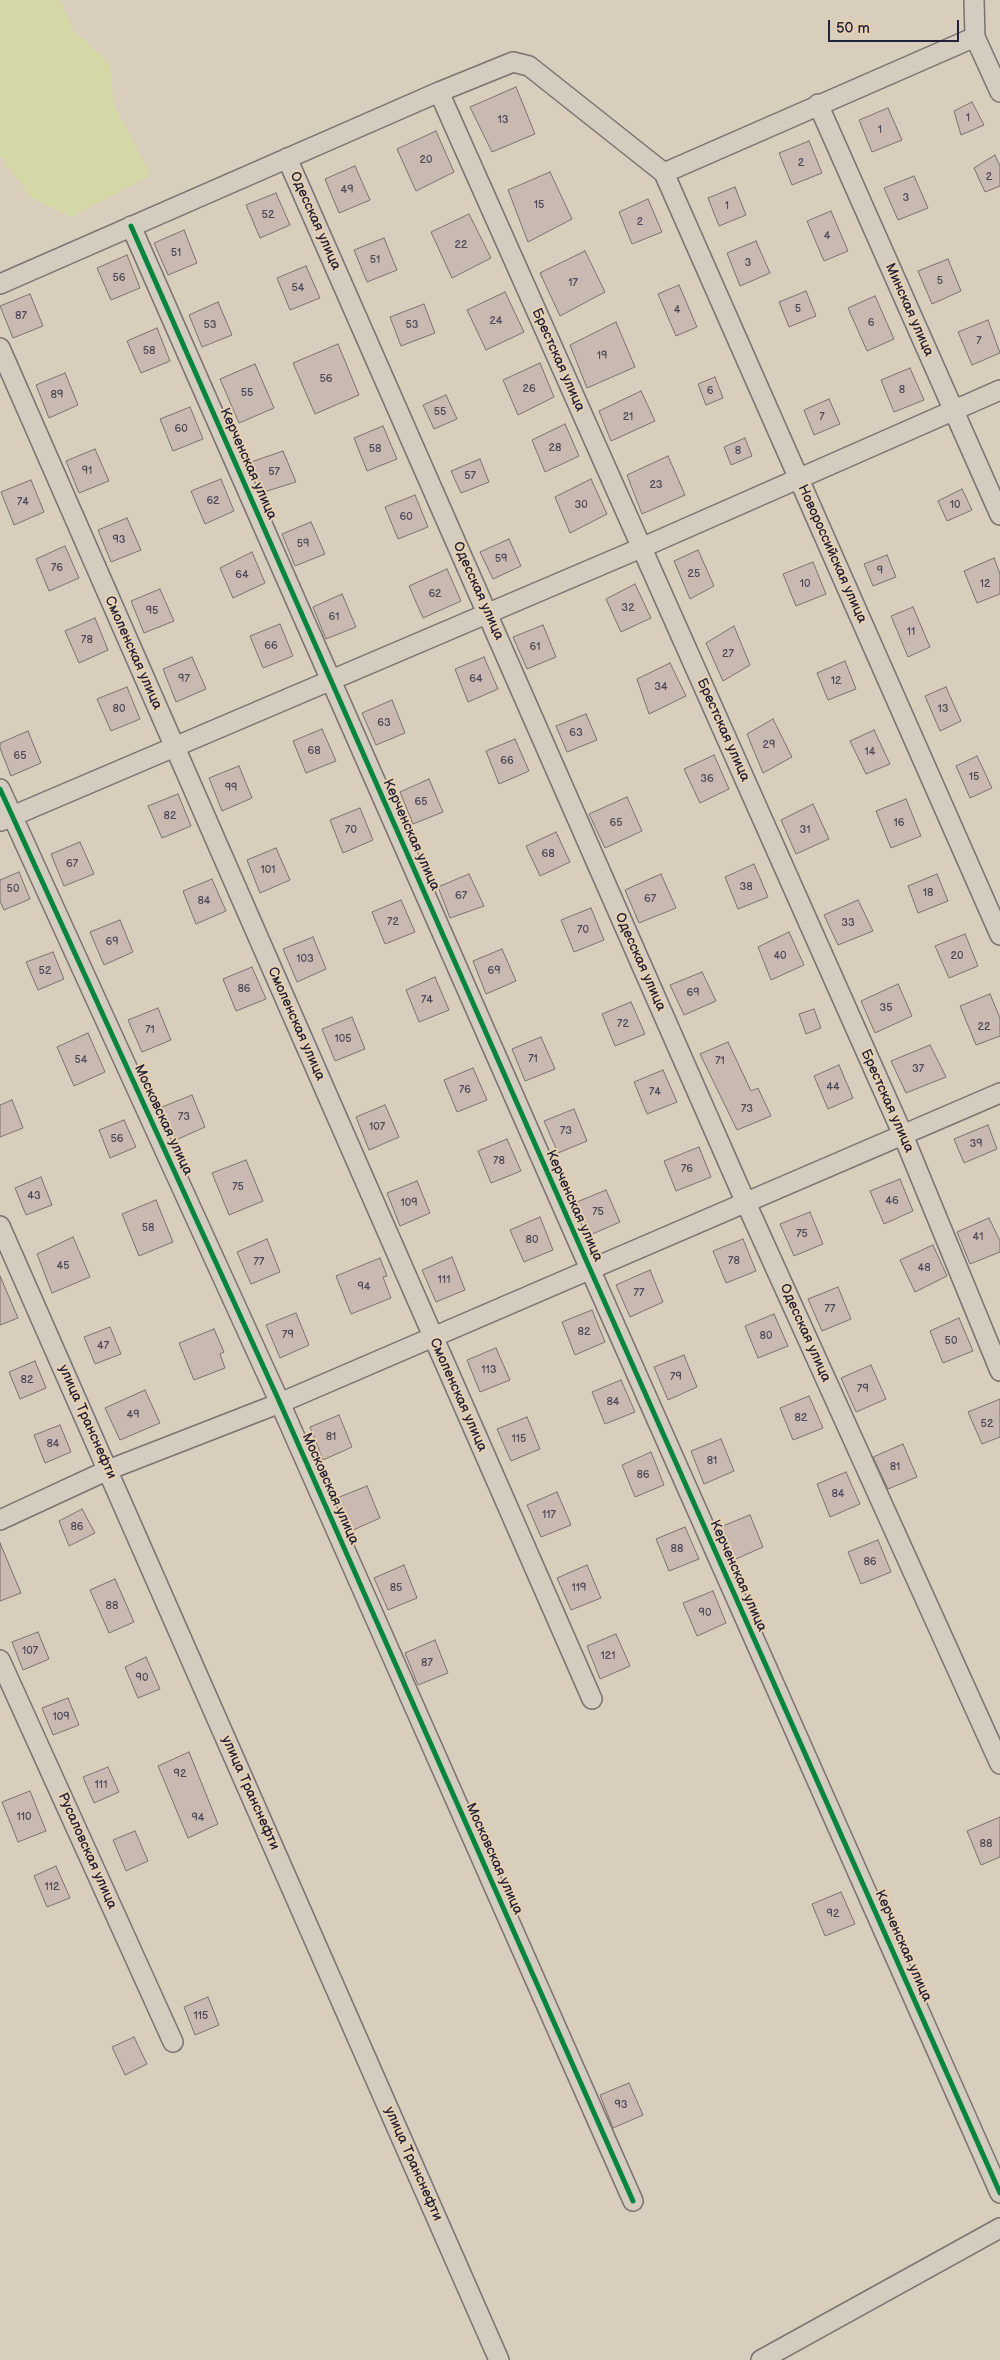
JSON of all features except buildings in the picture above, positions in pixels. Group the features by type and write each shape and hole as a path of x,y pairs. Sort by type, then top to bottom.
{"street":[{"path":"974,0 975,37 1000,92"},
{"path":"0,284 439,92 513,62 529,66 664,173 818,104 975,37"},
{"name":"Брестская улица","path":"439,92 903,1135 1000,1371"},
{"name":"Минская улица","path":"818,104 1000,515"},
{"name":"Одесская улица","path":"287,158 746,1202 1000,1764"},
{"name":"Новороссийская улица","path":"664,173 1000,934"},
{"name":"Керченская улица","path":"131,226 590,1269 1000,2193"},
{"name":"Смоленская улица","path":"0,348 592,1699"},
{"path":"6,819 641,548 1000,390"},
{"name":"Московская улица","path":"0,789 6,819 280,1403 633,2200"},
{"path":"0,1520 108,1470 280,1403 1000,1093"},
{"name":"улица Транснефти","path":"0,1226 499,2360"},
{"name":"Русаловская улица","path":"0,1660 174,2042"},
{"path":"761,2360 1000,2228"}],"green space":[{"path":"0,0 61,0 72,29 110,64 114,105 151,175 72,217 33,199 0,156"}],"cycle path":[{"path":"131,226 590,1269 1000,2193"},
{"path":"0,789 280,1403 633,2201"}]}
